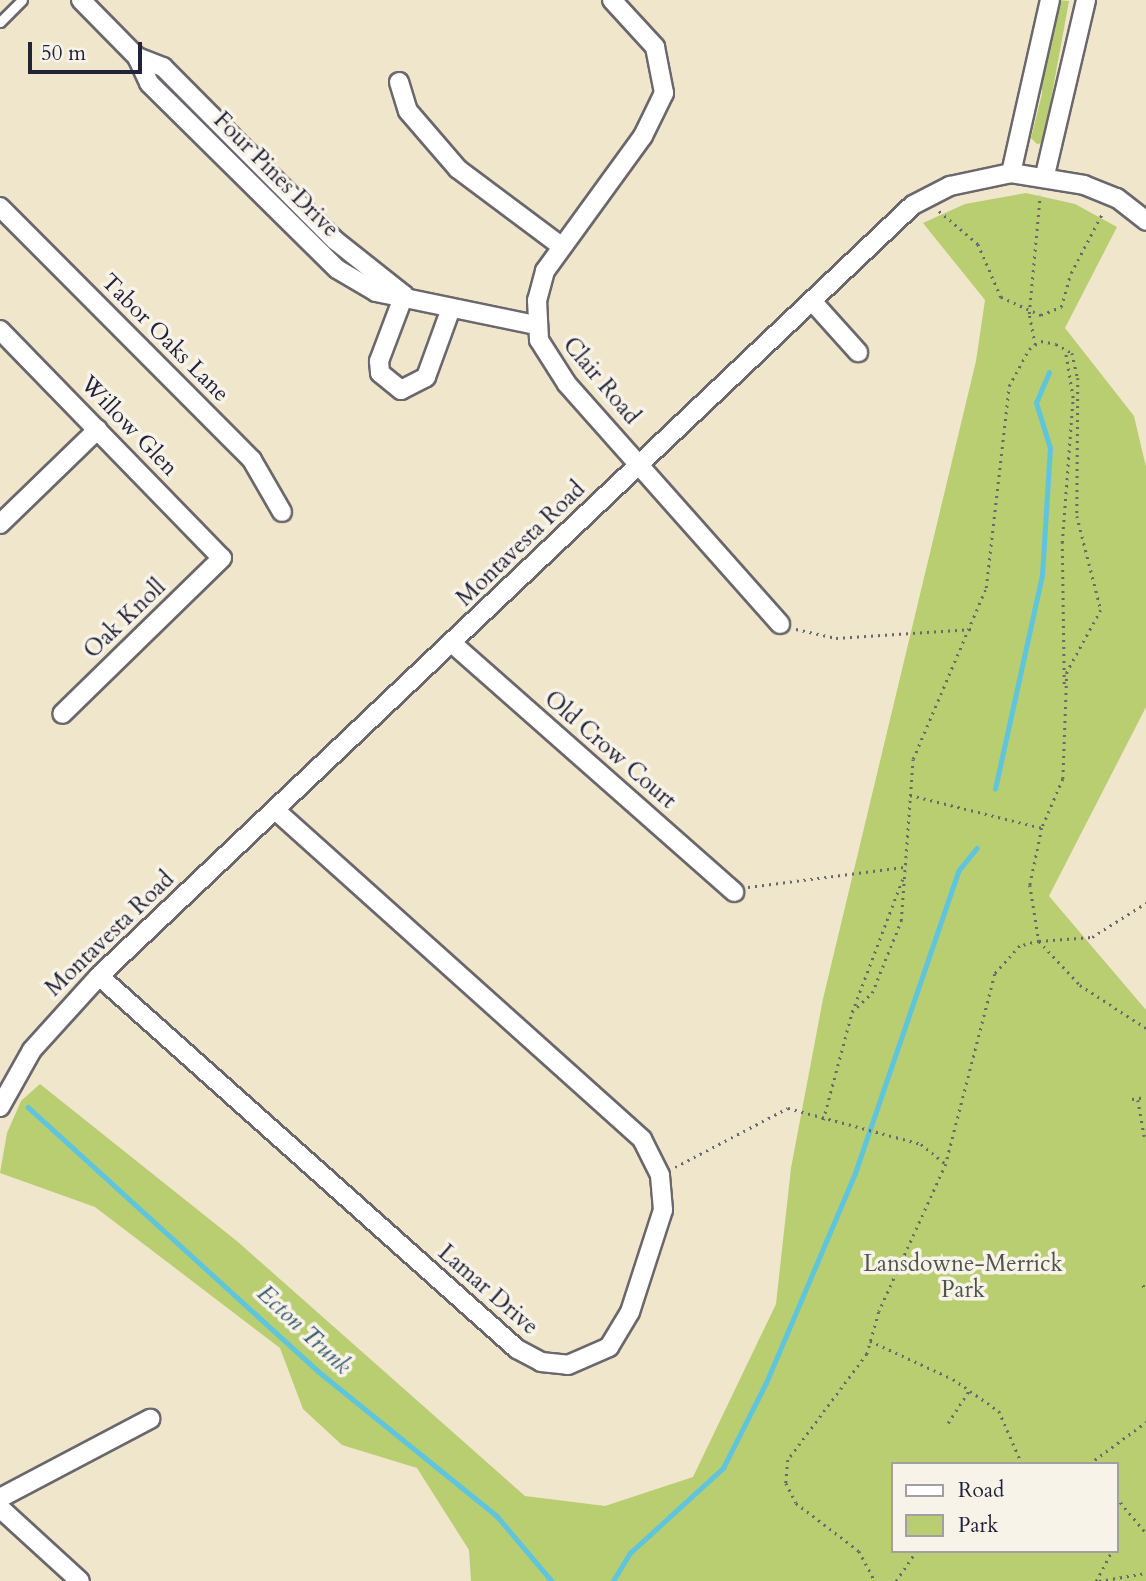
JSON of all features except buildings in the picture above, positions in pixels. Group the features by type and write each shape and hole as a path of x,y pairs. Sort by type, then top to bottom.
{"street":[{"name":"Four Pines Drive","path":"80,0 137,57 163,67 336,242 404,295 450,311 536,325"},
{"name":"Clair Road","path":"612,0 655,47 664,93 643,136 561,246 541,284 536,325 552,367 640,463 780,624"},
{"path":"1011,173 1050,0"},
{"path":"1045,175 1086,0"},
{"path":"399,82 412,117 458,169 561,246"},
{"name":"Montavesta Road","path":"0,1107 32,1050 99,976 922,198 1011,173 1045,175 1117,198 1146,221"},
{"name":"Tabor Oaks Lane","path":"0,207 252,460 282,512"},
{"path":"404,295 379,361 380,373 396,388 414,388 426,377 450,311"},
{"path":"812,300 858,352"},
{"name":"Willow Glen","path":"0,330 222,558"},
{"path":"0,524 98,429"},
{"name":"Oak Knoll","path":"62,714 222,558"},
{"name":"Old Crow Court","path":"453,644 734,892"},
{"name":"Lamar Drive","path":"99,976 517,1349 541,1363 568,1365 610,1347 631,1312 663,1210 660,1175 642,1139 276,811"},
{"path":"0,1498 150,1419"},
{"path":"0,1508 80,1581"}],"lane":[{"path":"0,22 22,0"}],"path":[{"path":"1035,345 1030,314 1045,175"},
{"path":"939,211 972,236 1001,297 1030,314 1061,307 1071,273 1102,214"},
{"path":"852,1012 865,1003 881,972 901,921 912,759 973,629 995,547 1004,405 1015,365 1041,341 1072,353 1080,404 1077,516 1101,610 1067,672 1065,698"},
{"path":"1065,349 1073,398 1062,543 1065,698 1063,779 1042,828 1030,904 1039,941 1080,985 1146,1028"},
{"path":"780,624 836,638 973,629"},
{"path":"908,794 1042,828"},
{"path":"764,881 904,867"},
{"path":"823,1120 852,1012 904,875"},
{"path":"875,1581 859,1550 796,1503 786,1483 796,1440 857,1371 946,1164 995,974 1020,946 1039,941 1092,937 1146,903"},
{"path":"1132,1099 1146,1097"},
{"path":"1138,1100 1145,1139"},
{"path":"666,1171 788,1108 823,1120 921,1144 946,1164"},
{"path":"1143,1285 1146,1290"},
{"path":"870,1341 969,1391 1005,1417 1021,1462"},
{"path":"948,1423 969,1391"},
{"path":"1093,1462 1146,1422"},
{"path":"1118,1499 1146,1533"},
{"path":"896,1581 915,1553"},
{"path":"1097,1581 1111,1553"},
{"path":"1097,1581 1146,1573"}],"green space":[{"path":"1058,0 1069,1 1043,143 1037,144 1031,138 1042,94 1041,62"},
{"name":"Lansdowne-Merrick Park","path":"1026,193 1075,204 1117,227 1065,328 1134,416 1146,467 1146,707 1049,896 1146,1010 1146,1581 471,1581 469,1550 417,1468 342,1445 303,1409 280,1348 95,1207 0,1173 7,1133 21,1101 40,1084 238,1242 525,1496 605,1506 693,1477 776,1304 791,1168 823,999 976,361 985,300 923,223 965,204"}],"waterway":[{"path":"995,789 1042,575 1050,448 1036,403 1049,373"},
{"path":"613,1581 630,1553 723,1468 766,1383 855,1173 959,870 977,848"},
{"name":"Ecton Trunk","path":"28,1107 318,1371 497,1516 552,1581"}]}
